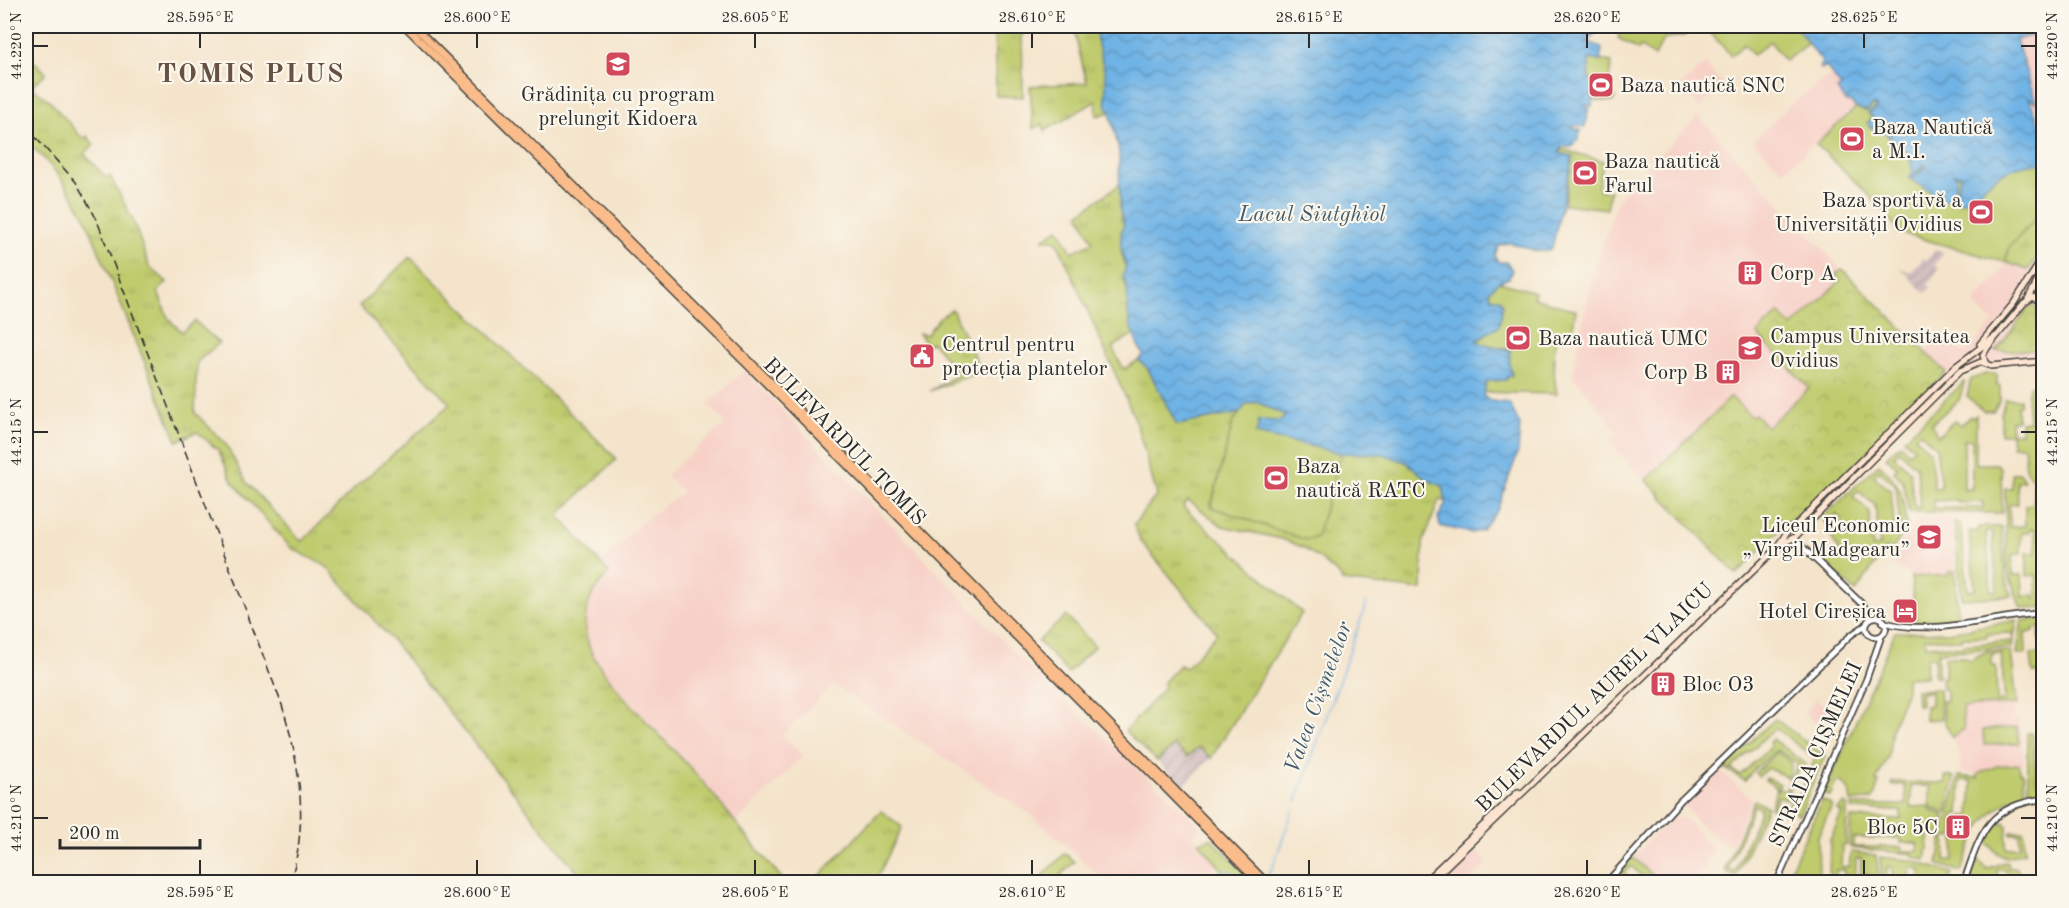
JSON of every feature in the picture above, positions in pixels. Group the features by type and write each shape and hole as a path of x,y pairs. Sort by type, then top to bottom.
{"main road":[{"name":"BULEVARDUL TOMIS","path":"405,26 868,484"},
{"name":"BULEVARDUL TOMIS","path":"414,26 1266,882"},
{"path":"1965,357 1990,334 2009,310 2043,256"},
{"path":"2042,363 1991,366 1985,362 1984,352 2028,299 2043,269"},
{"path":"2028,299 2036,298 2043,304"},
{"name":"BULEVARDUL AUREL VLAICU","path":"1430,882 1793,534 1965,357 1996,336"},
{"name":"BULEVARDUL AUREL VLAICU","path":"1424,882 1793,534 1960,371 1978,362 1985,362"},
{"name":"BULEVARDUL TOMIS","path":"884,500 1258,882"}],"street":[{"path":"1793,534 1863,605 1872,618 1883,622 1898,626 1935,627 2043,613"},
{"path":"1607,882 1676,806 1872,618"},
{"path":"1883,622 1883,635"},
{"path":"1866,625 1870,633"},
{"path":"1853,634 1883,635 1898,626"},
{"name":"STRADA CIȘMELEI","path":"1777,882 1866,680 1883,635"},
{"path":"1964,882 1980,838 1994,819 2012,805 2043,799"}],"shaded area":[{"path":"2042,32 2043,118 2029,98 2036,102 2016,40"},
{"path":"1705,63 1723,85 1699,108 1680,87"},
{"path":"1830,75 1841,87 1838,90 1846,102 1849,101 1856,108 1783,171 1753,141 1790,105"},
{"name":"Campus Universitatea Ovidius","path":"1698,116 1842,269 1926,352 1942,337 1963,352 1976,343 1993,322 1973,303 2003,270 2005,262 2028,270 2043,251 2043,362 1975,365 1951,378 1945,373 1889,432 1794,521 1789,521 1782,527 1737,575 1609,442 1619,433 1572,375 1592,279 1615,206 1626,189"},
{"path":"1935,250 1944,252 1935,264 1939,269 1928,284 1931,288 1925,293 1900,268 1911,272 1924,258 1927,261"},
{"path":"745,371 1019,658 1201,827 1193,835 1220,864 1184,882 1106,882 1033,816 833,685 782,736 803,756 735,824 707,786 603,671 588,645 585,627 588,603 593,590 609,573 601,563 641,523 683,492 666,475 726,423 708,404"},
{"name":"Liceul Economic „Virgil Madgearu”","path":"1920,518 1951,518 1955,571 1950,572 1949,575 1911,577 1891,561 1892,555"},
{"path":"1815,699 1835,712 1829,723 1822,719 1818,724 1804,714"},
{"path":"2013,704 2015,720 2019,719 2024,764 1997,766 1978,774 1961,772 1960,756 1952,737 1964,729 1962,707"},
{"path":"1174,745 1199,747 1211,758 1183,787 1157,761"},
{"path":"1721,772 1752,799 1731,845 1726,845 1702,827 1684,806"},
{"path":"1681,816 1701,834 1699,837 1713,848 1704,870 1693,882 1660,882 1632,857 1673,817 1677,820"},
{"path":"1471,846 1488,863 1469,882 1435,882"}],"green space":[{"path":"994,26 1022,26 1023,97 996,96"},
{"path":"1030,26 1095,26 1106,78 1106,103 1110,112 1097,116 1096,101 1045,131 1043,124 1033,129 1030,86 1087,83 1074,31 1030,31"},
{"path":"1622,26 1699,26 1683,36 1665,38 1654,57 1641,47 1638,50 1618,38"},
{"path":"1712,26 1795,26 1808,43 1785,61 1770,41 1753,55 1744,44 1731,56 1707,29"},
{"name":"Baza nautică SNC","path":"1589,59 1612,62 1607,91 1615,98 1613,102 1593,100 1596,81 1589,79"},
{"path":"35,62 46,73 31,87 49,100 83,139 87,136 94,145 84,154 106,177 110,176 133,220 149,266 167,282 158,292 168,318 182,332 195,321 219,343 197,362 195,413 225,443 246,482 302,542 356,487 450,404 359,306 410,257 617,459 558,515 609,573 591,596 588,605 585,622 588,643 594,657 622,695 695,773 785,882 585,882 391,639 326,566 291,548 232,481 219,451 197,432 177,441 85,217 59,176 26,142 26,70"},
{"path":"1873,105 1877,108 1868,123 1878,124 1894,131 1890,145 1892,148 1898,146 1908,152 1913,172 1911,179 1924,164 1936,193 1942,195 1957,176 1953,174 1961,175 1974,199 1979,192 2004,172 2024,165 2043,164 2043,211 2010,246 2005,262 1897,232 1875,202 1816,144 1856,108 1866,111"},
{"name":"Baza nautică Farul","path":"1562,149 1603,161 1598,186 1600,190 1610,191 1607,209 1564,204 1573,156 1559,154"},
{"path":"1120,184 1121,217 1124,225 1122,255 1126,266 1123,277 1134,334 1112,348 1124,369 1139,360 1148,369 1177,425 1240,413 1233,422 1211,506 1312,539 1317,536 1341,453 1383,454 1406,462 1428,480 1443,486 1446,501 1439,500 1423,543 1422,590 1342,581 1340,576 1320,559 1302,547 1282,539 1222,526 1188,500 1183,507 1302,613 1211,758 1199,747 1187,757 1174,745 1157,761 1125,731 1163,689 1164,682 1180,665 1186,668 1217,633 1140,540 1134,524 1157,495 1135,419 1057,241 1043,239 1059,228 1072,252 1093,242 1079,214"},
{"path":"2043,211 2043,251 2028,270 2005,262 2010,246"},
{"path":"1842,269 1946,372 1889,432 1794,521 1789,521 1782,527 1737,575 1646,480 1731,397 1752,417 1755,414 1767,427 1809,388 1757,334 1779,313 1792,327 1840,281 1835,275"},
{"name":"Baza nautică UMC","path":"1499,282 1535,292 1533,298 1576,310 1571,336 1557,334 1554,364 1557,394 1482,392 1487,381 1506,380 1512,373 1509,363 1511,350 1477,342 1487,333 1493,298 1489,294 1490,289"},
{"path":"2030,306 2037,308 2039,346 2036,350 1996,351"},
{"path":"952,309 981,371 930,391 959,374 932,342 927,345 919,333 926,335 939,318"},
{"path":"1986,374 1997,374 1997,386 2000,386 2000,401 1993,411 1983,411 1967,396 1971,379"},
{"path":"1965,381 1959,400 1931,424 1938,436 1955,420 1961,425 1970,416 1973,418 1976,415 1976,464 1997,464 2001,469 2002,513 1909,512 1903,481 1894,472 1897,467 1886,457 1900,444 1909,453 1914,448 1904,439","holes":["1920,432 1936,447 1941,488 1934,488 1930,451 1915,437","1972,439 1972,489 1964,490 1964,440","1899,451 1917,467 1920,507 1914,507 1910,471 1894,456","1933,501 1983,502 1983,508 1933,508"]},
{"path":"2030,385 2041,385 2043,477 2030,477 2026,469 2024,446 2012,446 2011,434 2001,434 2001,414 2005,399 2020,399 2020,405 2017,406 2017,420 2011,421 2011,433 2021,433 2021,422 2029,421 2027,394"},
{"name":"Baza nautică RATC","path":"1257,402 1286,416 1256,434 1341,453 1317,536 1306,540 1211,507 1233,422 1246,404"},
{"path":"1879,464 1898,486 1903,500 1907,528 1892,550 1886,548 1856,592 1821,559 1824,553 1833,560 1840,552 1828,531 1832,527 1835,530 1843,522 1836,514 1826,524 1822,518","holes":["1879,470 1896,486 1900,525 1894,525 1891,491 1874,476","1858,491 1875,505 1880,546 1873,547 1869,511 1853,497"]},
{"path":"2012,473 2019,473 2024,481 2017,482 2018,504 2009,504 2010,527 2025,526 2025,505 2034,504 2033,481 2043,481 2043,608 2025,609 2020,606 2007,569 2005,488 2012,488","holes":["2030,529 2035,529 2036,553 2027,553 2027,576 2036,575 2037,598 2034,598 2033,594 2023,597 2022,575 2013,575 2012,555 2021,554 2021,532 2030,532"]},
{"path":"1954,522 1960,523 1968,590 1975,590 1969,531 1979,531 1979,527 2002,527 2005,572 2011,596 1962,599","holes":["1986,532 1992,532 1997,591 1991,591"]},
{"path":"1955,571 1958,617 1916,622 1911,577 1949,575 1949,572"},
{"path":"1066,616 1095,646 1068,673 1038,641"},
{"path":"2044,619 2043,694 2042,673 2033,673 2031,654 2041,653 2039,627 2034,628 2034,632 2025,633 2026,654 2017,655 2022,620"},
{"path":"2017,620 2012,647 1938,652 1938,677 1934,677 1935,658 1927,657 1926,677 1906,678 1906,693 1892,727 1889,755 1876,781 1879,782 1873,799 1851,802 1849,790 1840,781 1836,782 1830,796 1824,794 1895,632 1949,632","holes":["2012,633 2013,641 1964,645 1963,647 1925,645 1925,638 1962,640 1963,637 1987,637 1987,634"]},
{"path":"1987,651 2011,651 2017,704 1962,707 1964,729 1952,737 1944,721 1942,701 1946,701 1946,689 1942,689 1941,678 1945,677 1945,657 1967,657 1968,661","holes":["1992,654 2001,654 2005,701 1997,701 1996,666 1992,666"]},
{"path":"1939,689 1941,719 1925,720 1925,706 1931,705 1931,692 1920,693 1921,705 1917,705 1916,690"},
{"path":"1775,719 1825,756 1799,815 1788,807 1791,801 1778,796 1774,805 1787,811 1786,814 1770,808 1777,788 1765,780 1766,778 1780,784 1778,789 1785,791 1798,764 1777,750 1754,769 1745,781 1723,767","holes":["1775,728 1815,758 1799,797 1788,792 1799,767 1803,769 1806,764 1772,739 1769,743 1771,747 1740,775 1731,769"]},
{"path":"2017,727 2019,744 1984,745 1983,730"},
{"path":"2027,733 2032,733 2037,783 2043,780 2044,792 2029,794"},
{"path":"1777,752 1792,763 1789,778 1767,768 1759,776 1755,773"},
{"path":"2019,764 2020,772 2023,773 2026,795 2012,799 2001,806 1983,823 1976,834 1961,872 1938,864 1959,776 1978,778 1978,774 1997,766","holes":["1961,780 1972,781 1970,816 1963,816 1962,839 1955,839 1954,860 1945,860 1946,837 1953,837 1954,814 1959,814"]},
{"path":"1945,776 1954,777 1947,813 1933,809 1930,803 1930,786 1911,786 1911,807 1930,806 1931,811 1945,815 1940,834 1930,833 1926,860 1913,857 1913,854 1852,848 1849,844 1851,818 1901,819 1901,811 1851,809 1851,805 1906,805 1905,785 1891,785 1892,782 1945,783","holes":["1853,838 1901,838 1901,843 1917,843 1918,851 1902,851 1901,847 1853,847"]},
{"path":"1754,800 1767,807 1736,876 1726,872 1725,868","holes":["1754,805 1761,809 1735,871 1728,868"]},
{"path":"1822,800 1832,805 1818,837 1819,882 1798,882 1788,875"},
{"path":"1844,804 1847,806 1846,845 1842,846 1841,867 1849,866 1851,852 1876,855 1879,882 1869,882 1869,874 1861,877 1861,858 1856,858 1855,881 1864,880 1864,882 1845,882 1844,870 1836,870 1836,882 1829,882 1830,840 1842,812 1837,810"},
{"path":"881,811 902,827 875,882 814,882"},
{"path":"2005,822 2007,826 2006,848 2020,847 2019,834 2011,834 2011,832 2023,831 2025,852 2007,857 1997,853 1986,841 1994,826"},
{"path":"1211,838 1254,882 1232,882 1199,842"},
{"path":"1065,853 1074,862 1054,882 1037,882"},
{"path":"1632,857 1660,882 1648,882 1631,866 1624,873 1634,882 1612,882"},
{"path":"1880,857 1909,860 1952,873 1948,882 1930,880 1919,882 1921,869 1911,868 1907,882 1893,882 1892,867 1887,867 1886,882 1882,882"},
{"path":"1977,858 1987,869 2007,861 2009,868 2017,868 2023,882 2008,882 2006,869 1997,870 1998,882 1969,882"}],"water":[{"name":"Lacul Siutghiol","path":"1095,26 1600,26 1591,39 1584,43 1592,43 1602,49 1600,61 1589,59 1589,79 1596,80 1592,106 1584,105 1589,108 1585,127 1574,125 1573,128 1581,130 1578,140 1571,146 1563,146 1559,153 1573,156 1552,248 1539,251 1505,243 1498,246 1495,256 1498,262 1507,262 1512,270 1509,278 1499,282 1489,291 1492,298 1499,298 1503,304 1499,327 1487,333 1477,342 1511,351 1509,363 1512,376 1507,376 1506,380 1487,381 1483,396 1491,401 1509,403 1520,425 1518,452 1497,511 1482,530 1472,533 1440,526 1438,517 1446,503 1443,486 1428,480 1406,462 1383,454 1341,453 1256,434 1259,420 1280,421 1286,416 1257,402 1246,404 1240,413 1177,425 1148,369 1139,360 1144,355 1135,339 1130,322 1127,289 1123,277 1126,266 1121,246 1121,233 1124,225 1120,211 1119,151 1106,103 1106,78"},
{"path":"1795,26 2043,26 2043,34 2042,32 2016,40 2036,102 2029,98 2043,133 2043,164 2023,165 2002,174 1984,187 1975,202 1954,200 1961,175 1953,174 1957,176 1953,200 1943,199 1912,180 1926,166 1924,164 1911,179 1908,177 1913,172 1909,152 1898,146 1893,149 1890,145 1893,140 1889,137 1893,131 1888,136 1878,124 1872,129 1867,123 1873,118 1868,113 1877,107 1873,105 1867,111 1847,102 1837,90 1841,87 1826,66 1821,69 1819,67 1823,63"}],"waterway":[{"name":"Valea Cișmelelor","path":"1296,802 1367,602"},
{"name":"Valea Cișmelelor","path":"1268,874 1272,869 1293,810"},
{"name":"Valea Cișmelelor","path":"1194,882 1226,870 1253,882"}],"railway":[{"path":"26,127 76,182 96,218 282,705 294,749 301,816 296,860 290,882"}],"place":[{"name":"Grădinița cu program prelungit Kidoera","path":"618,64"},
{"name":"Baza nautică SNC","path":"1601,85"},
{"name":"Baza Nautică a M.I.","path":"1852,139"},
{"name":"Baza nautică Farul","path":"1585,173"},
{"name":"Baza sportivă a Universității Ovidius","path":"1981,212"},
{"name":"Corp A","path":"1750,273"},
{"name":"Baza nautică UMC","path":"1518,338"},
{"name":"Campus Universitatea Ovidius","path":"1750,348"},
{"name":"Centrul pentru protecția plantelor","path":"922,356"},
{"name":"Corp B","path":"1728,372"},
{"name":"Baza nautică RATC","path":"1276,478"},
{"name":"Liceul Economic „Virgil Madgearu”","path":"1929,537"},
{"name":"Hotel Cireșica","path":"1905,611"},
{"name":"Bloc O3","path":"1663,684"},
{"name":"Bloc 5C","path":"1958,827"}],"district":[{"name":"TOMIS PLUS","path":"251,73"}]}
